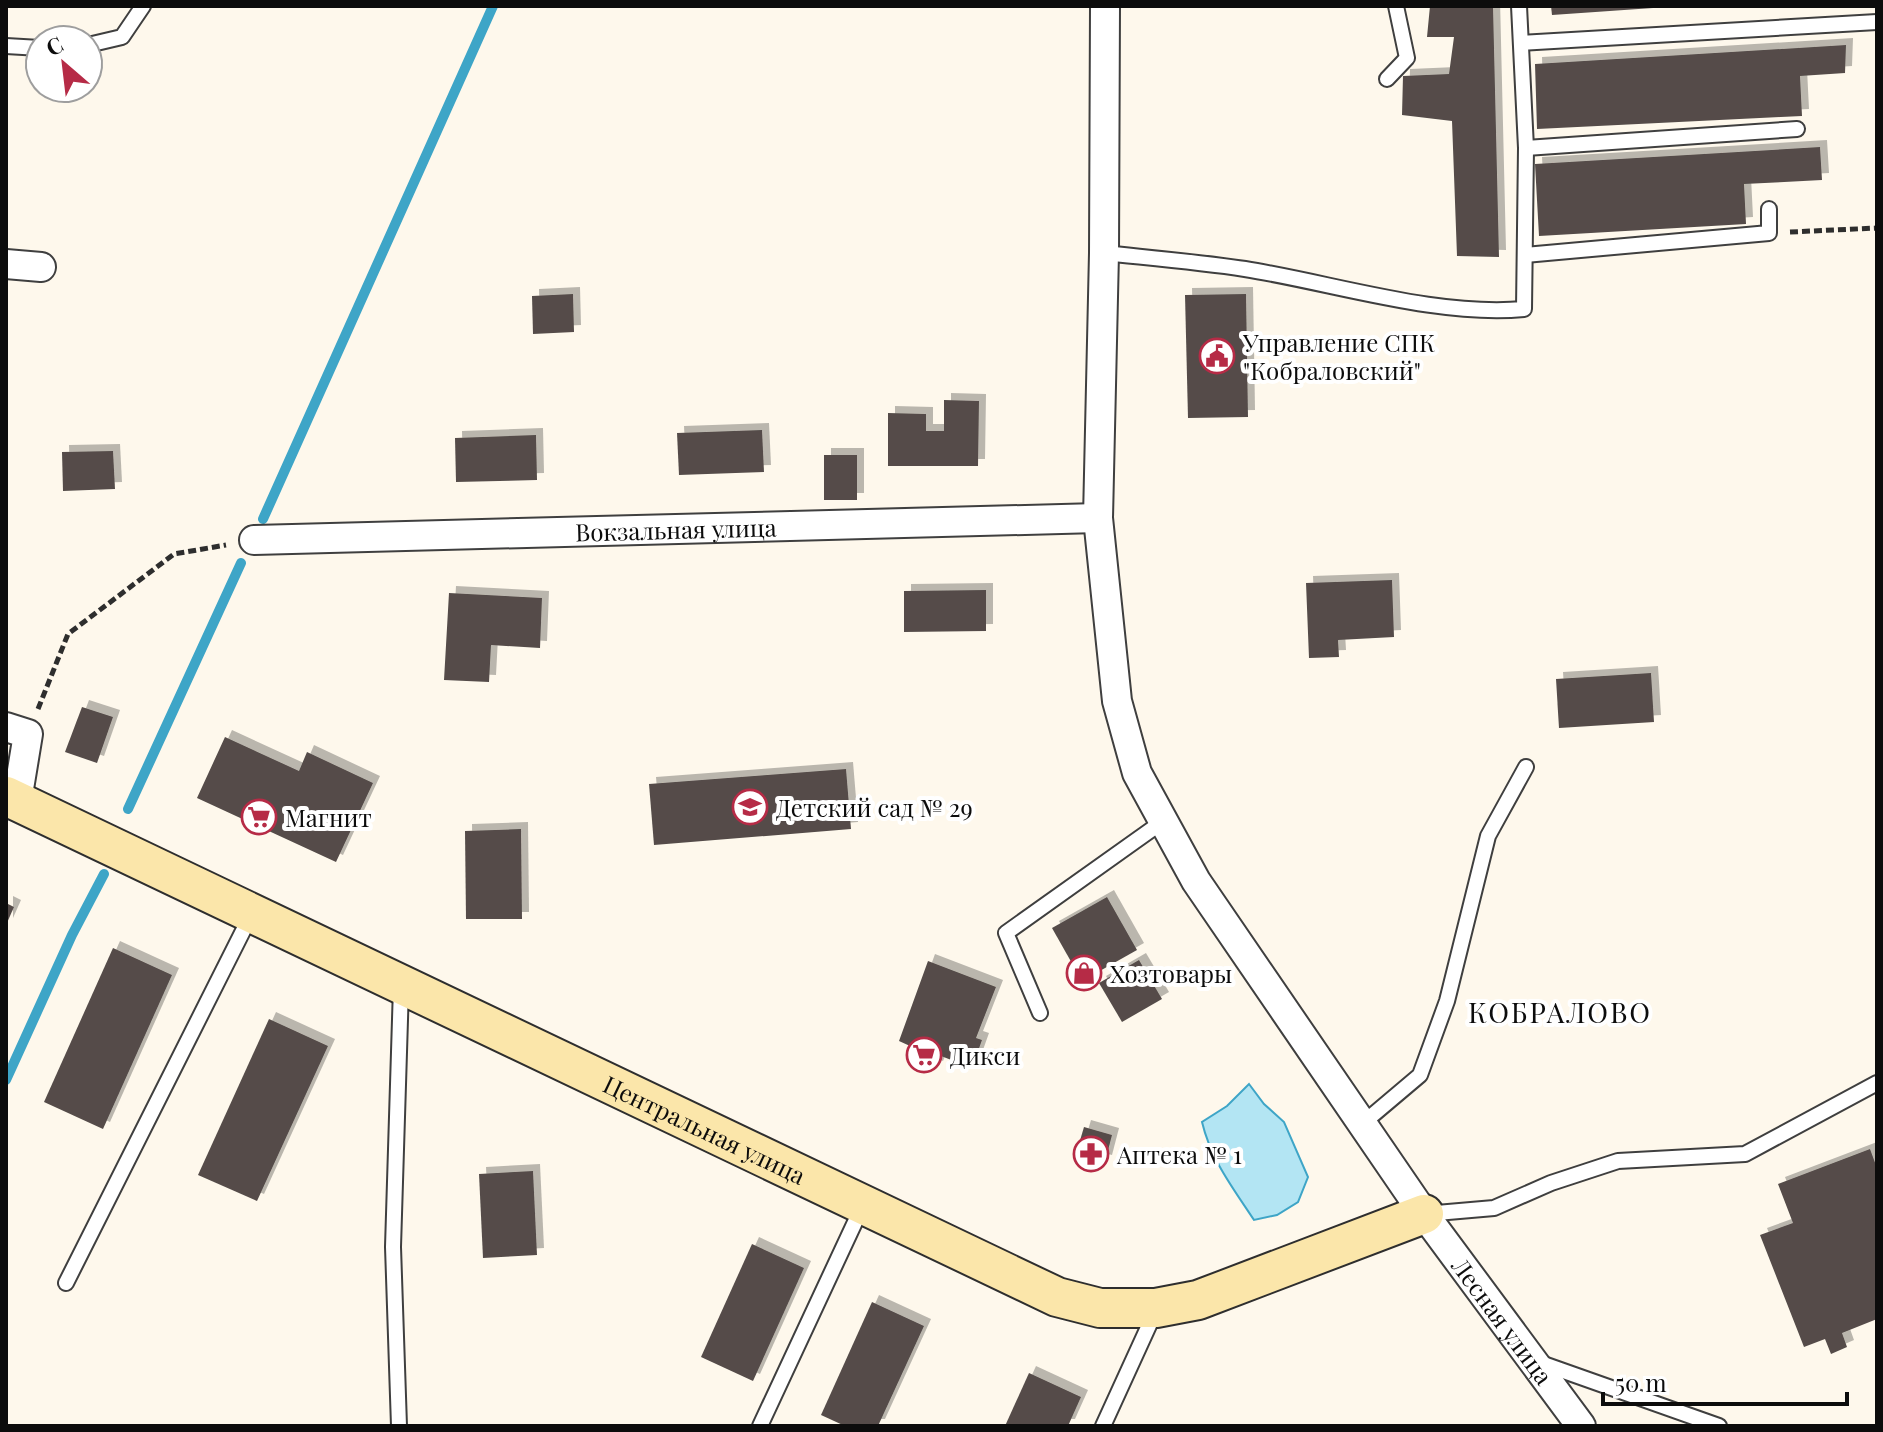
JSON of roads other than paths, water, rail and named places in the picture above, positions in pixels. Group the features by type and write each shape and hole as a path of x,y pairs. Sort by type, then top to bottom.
{"street":[{"name":"Лесная улица","path":"1105,6 1098,518 1117,701 1137,773 1196,881 1424,1214 1581,1426"},
{"path":"6,264 41,267"},
{"name":"Вокзальная улица","path":"254,540 1098,518"},
{"path":"12,799 17,730"},
{"name":"Центральная улица","path":"12,799 1057,1297 1100,1308 1156,1308 1198,1300 1424,1214"}],"lane":[{"path":"104,41 122,37 143,6"},
{"path":"1387,79 1407,58 1396,6"},
{"path":"1104,253 1244,269 1489,312 1524,309 1526,148 1519,6"},
{"path":"1521,43 1877,22"},
{"path":"1526,148 1797,129"},
{"path":"1525,255 1769,233 1769,209"},
{"path":"1362,1124 1420,1075 1447,1001 1488,836 1526,767"},
{"path":"1040,1013 1006,933 1162,822"},
{"path":"66,1283 253,913"},
{"path":"399,1426 393,1247 402,984"},
{"path":"1424,1214 1494,1208 1551,1183 1618,1161 1745,1154 1877,1083"},
{"path":"760,1426 863,1204"},
{"path":"1103,1426 1156,1308"},
{"path":"1535,1361 1719,1426"}],"water":[{"path":"1249,1084 1264,1104 1284,1122 1308,1177 1298,1202 1277,1215 1254,1220 1217,1161 1202,1122 1227,1106"}],"waterway":[{"path":"263,519 493,6"},
{"path":"128,809 241,563"},
{"path":"6,1080 72,935 104,874"}],"place":[{"name":"Управление СПК \"Кобраловский\"","path":"1217,356"},
{"name":"Детский сад № 29","path":"750,807"},
{"name":"Магнит","path":"259,817"},
{"name":"Хозтовары","path":"1084,973"},
{"name":"Дикси","path":"924,1055"},
{"name":"Аптека № 1","path":"1091,1154"}],"district":[{"name":"КОБРАЛОВО","path":"1560,1011"}]}
